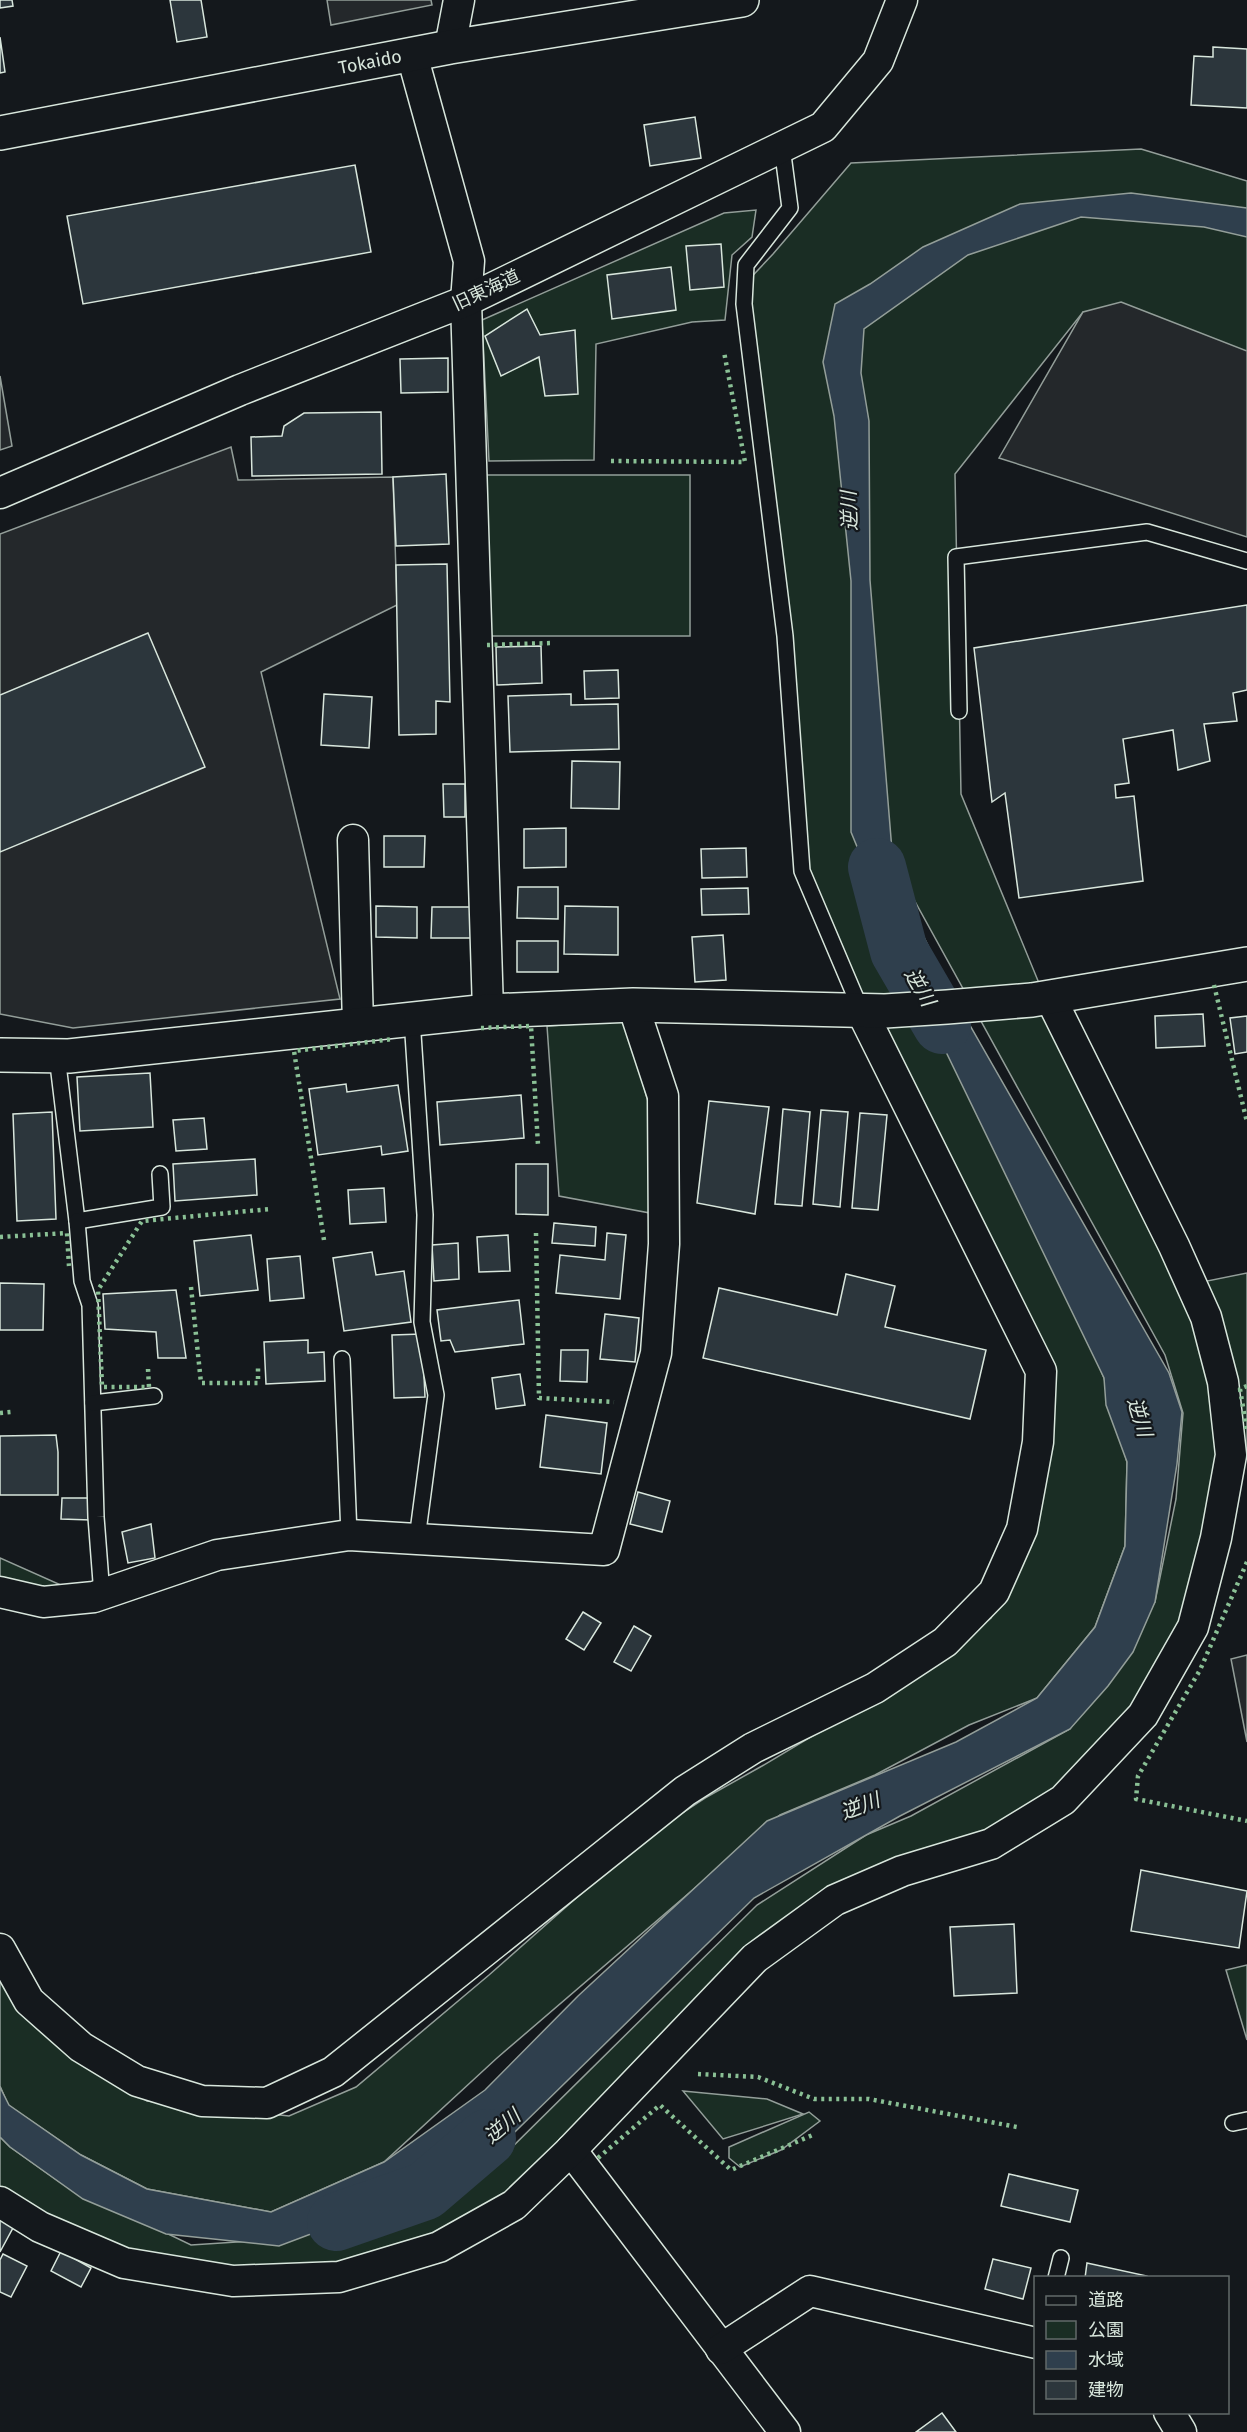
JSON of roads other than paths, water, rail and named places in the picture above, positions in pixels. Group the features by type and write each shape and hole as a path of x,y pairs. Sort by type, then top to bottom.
{"street":[{"path":"450,47 459,0"},
{"name":"Tokaido","path":"0,133 450,47 742,0"},
{"name":"旧東海道","path":"0,493 240,390 466,301 823,127 878,61 902,0"},
{"path":"412,55 469,261 466,301 488,1011"},
{"path":"353,840 358,1025"},
{"path":"0,1055 57,1056 488,1011 633,1005 873,1011 1041,998 1247,964"},
{"path":"0,2202 40,2228 124,2263 233,2281 339,2277 439,2247 514,2205 571,2150 754,1958 835,1900 902,1871 991,1844 1063,1800 1143,1715 1193,1627 1216,1538 1231,1455 1223,1382 1206,1317 1168,1236 1041,998"},
{"path":"0,1592 43,1602 94,1597 217,1555 349,1535 604,1550 656,1353 664,1244 663,1096 633,1005"},
{"path":"0,1948 29,2001 81,2047 137,2081 202,2101 267,2103 333,2072 685,1791 753,1748 892,1677 945,1642 994,1592 1022,1529 1038,1442 1041,1371 873,1011"},
{"path":"571,2150 785,2432"},
{"path":"721,2349 810,2291 1034,2343"},
{"path":"1170,2414 1181,2432"}],"lane":[{"path":"782,147 790,208 746,265 744,304 785,636 802,871 873,1011"},
{"path":"959,711 956,557 1147,532 1247,561"},
{"path":"412,1019 424,1215 422,1323 436,1395 417,1539"},
{"path":"57,1056 82,1281 90,1305 96,1517 102,1594"},
{"path":"77,1221 162,1207 160,1174"},
{"path":"342,1359 349,1535"},
{"path":"93,1403 154,1396"},
{"path":"1056,2276 1061,2258"}],"water":[{"path":"1131,193 1247,208 1247,237 1204,227 1081,217 968,255 864,329 861,373 869,421 870,580 894,875 948,987 1169,1373 1182,1412 1177,1464 1155,1602 1133,1652 1108,1686 1070,1729 900,1816 754,1898 473,2173 279,2246 166,2234 83,2199 10,2147 0,2137 0,2087 9,2105 81,2155 147,2189 271,2212 384,2162 485,2090 578,1996 767,1821 956,1742 1037,1698 1095,1627 1125,1546 1127,1462 1106,1405 1104,1378 916,990 851,832 851,581 834,416 823,362 835,304 870,284 923,247 1020,204"}],"waterway":[{"name":"逆川","path":"877,867 899,951 942,1025"},
{"name":"逆川","path":"336,2222 425,2191 487,2138"}]}
